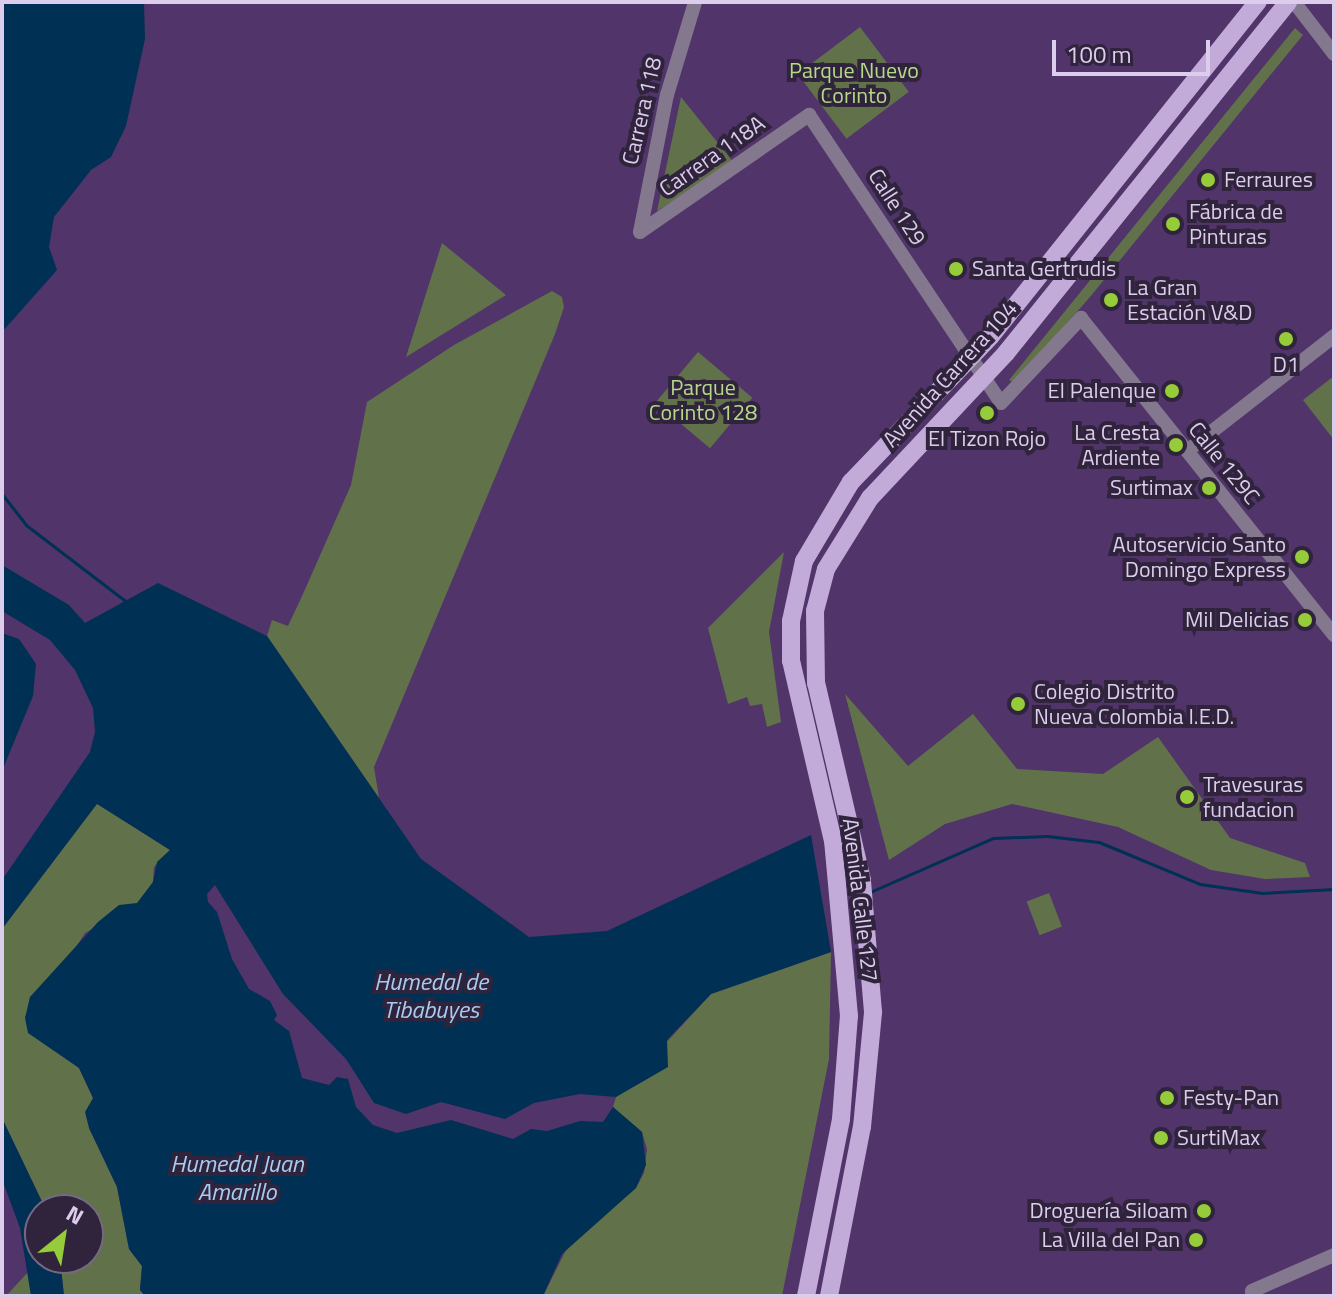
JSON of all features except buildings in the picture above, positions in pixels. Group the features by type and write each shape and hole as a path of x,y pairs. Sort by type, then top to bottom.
{"main road":[{"name":"Avenida Carrera 104","path":"826,516 862,470 971,360 1258,2"},
{"name":"Avenida Carrera 104","path":"832,556 870,498 983,378 1291,2"},
{"name":"Avenida Calle 127","path":"806,1296 841,1119 848,1050 847,974 833,841 795,690 790,639 797,582 826,516"},
{"name":"Avenida Calle 127","path":"829,1296 869,1079 873,970 854,837 819,700 814,654 815,611 832,556"}],"street":[{"name":"Carrera 118","path":"640,232 667,95 695,2"},
{"path":"1291,2 1334,54"},
{"name":"Carrera 118A","path":"640,232 809,115"},
{"name":"Calle 129","path":"809,115 1001,403 1081,318"},
{"name":"Calle 129C","path":"1081,318 1334,635"},
{"path":"1187,451 1334,336"},
{"path":"1253,1293 1334,1255"}],"green space":[{"name":"Parque Nuevo Corinto","path":"860,27 909,92 846,139 798,74"},
{"path":"1295,28 1303,35 1090,297 1014,383 1009,380"},
{"path":"681,97 734,163 657,211"},
{"path":"442,243 506,295 406,357"},
{"path":"552,291 562,297 564,307 555,334 374,767 379,798 267,636 272,620 288,626 351,485 367,402 454,345"},
{"name":"Parque Corinto 128","path":"698,352 752,398 710,448 656,403"},
{"path":"1334,376 1334,440 1303,400"},
{"path":"784,552 769,632 781,722 767,727 762,704 750,706 747,697 728,704 708,628"},
{"path":"845,694 908,766 973,714 1017,769 1103,774 1158,737 1230,838 1305,863 1310,877 1265,879 1211,870 1118,827 1012,804 945,824 889,860"},
{"path":"97,803 170,850 154,867 153,882 137,904 85,933 69,958 30,997 27,1028 79,1068 93,1098 89,1128 117,1187 129,1249 142,1266 140,1290 145,1296 64,1296 62,1274 104,1274 104,1194 38,1194 2,1118 2,929"},
{"path":"1049,893 1062,927 1039,935 1027,902"},
{"path":"831,952 829,1059 782,1296 543,1296 568,1246 636,1188 644,1173 647,1149 642,1132 613,1107 616,1097 711,994"},
{"path":"26,1274 29,1274 31,1296 6,1296"}],"water":[{"path":"2,2 144,2 145,39 126,126 111,157 91,170 54,217 49,247 57,270 2,332"},
{"path":"2,565 69,605 85,623 158,583 267,636 421,859 529,937 607,931 811,835 831,952 711,994 667,1040 668,1067 616,1097 580,1094 534,1103 505,1119 441,1102 406,1114 374,1103 346,1059 283,994 215,885 207,894 208,902 217,912 232,959 249,989 270,1001 277,1015 274,1020 289,1031 302,1078 329,1085 337,1077 348,1079 356,1107 373,1125 397,1133 451,1120 513,1139 531,1129 547,1131 580,1121 603,1122 613,1107 642,1132 646,1165 636,1188 562,1254 543,1296 145,1296 140,1290 142,1266 129,1249 117,1187 89,1128 85,1112 93,1098 79,1068 28,1033 25,1018 30,997 98,922 119,905 137,903 153,882 157,862 170,850 97,804 2,929 2,880 90,752 95,732 93,708 75,670 50,640 2,611"},
{"path":"2,633 19,639 36,664 33,696 2,771"},
{"path":"2,1118 38,1194 24,1194 24,1253 20,1228 2,1179"},
{"path":"27,1274 62,1274 64,1296 31,1296"}],"waterway":[{"path":"2,494 26,525 128,603"},
{"path":"870,892 993,838 1047,836 1099,842 1200,884 1262,893 1334,889"}],"place":[{"name":"Ferraures","path":"1208,180"},
{"name":"Fábrica de Pinturas","path":"1173,224"},
{"name":"Santa Gertrudis","path":"956,269"},
{"name":"La Gran Estación V&D","path":"1111,300"},
{"name":"D1","path":"1286,339"},
{"name":"El Palenque","path":"1172,391"},
{"name":"El Tizon Rojo","path":"987,413"},
{"name":"La Cresta Ardiente","path":"1176,445"},
{"name":"Surtimax","path":"1209,488"},
{"name":"Autoservicio Santo Domingo Express","path":"1302,557"},
{"name":"Mil Delicias","path":"1305,620"},
{"name":"Colegio Distrito Nueva Colombia I.E.D.","path":"1018,704"},
{"name":"Travesuras fundacion","path":"1187,797"},
{"name":"Festy-Pan","path":"1167,1098"},
{"name":"SurtiMax","path":"1161,1138"},
{"name":"Droguería Siloam","path":"1204,1211"},
{"name":"La Villa del Pan","path":"1196,1240"}],"water label":[{"name":"Humedal de Tibabuyes","path":"431,996"},
{"name":"Humedal Juan Amarillo","path":"237,1178"}]}
